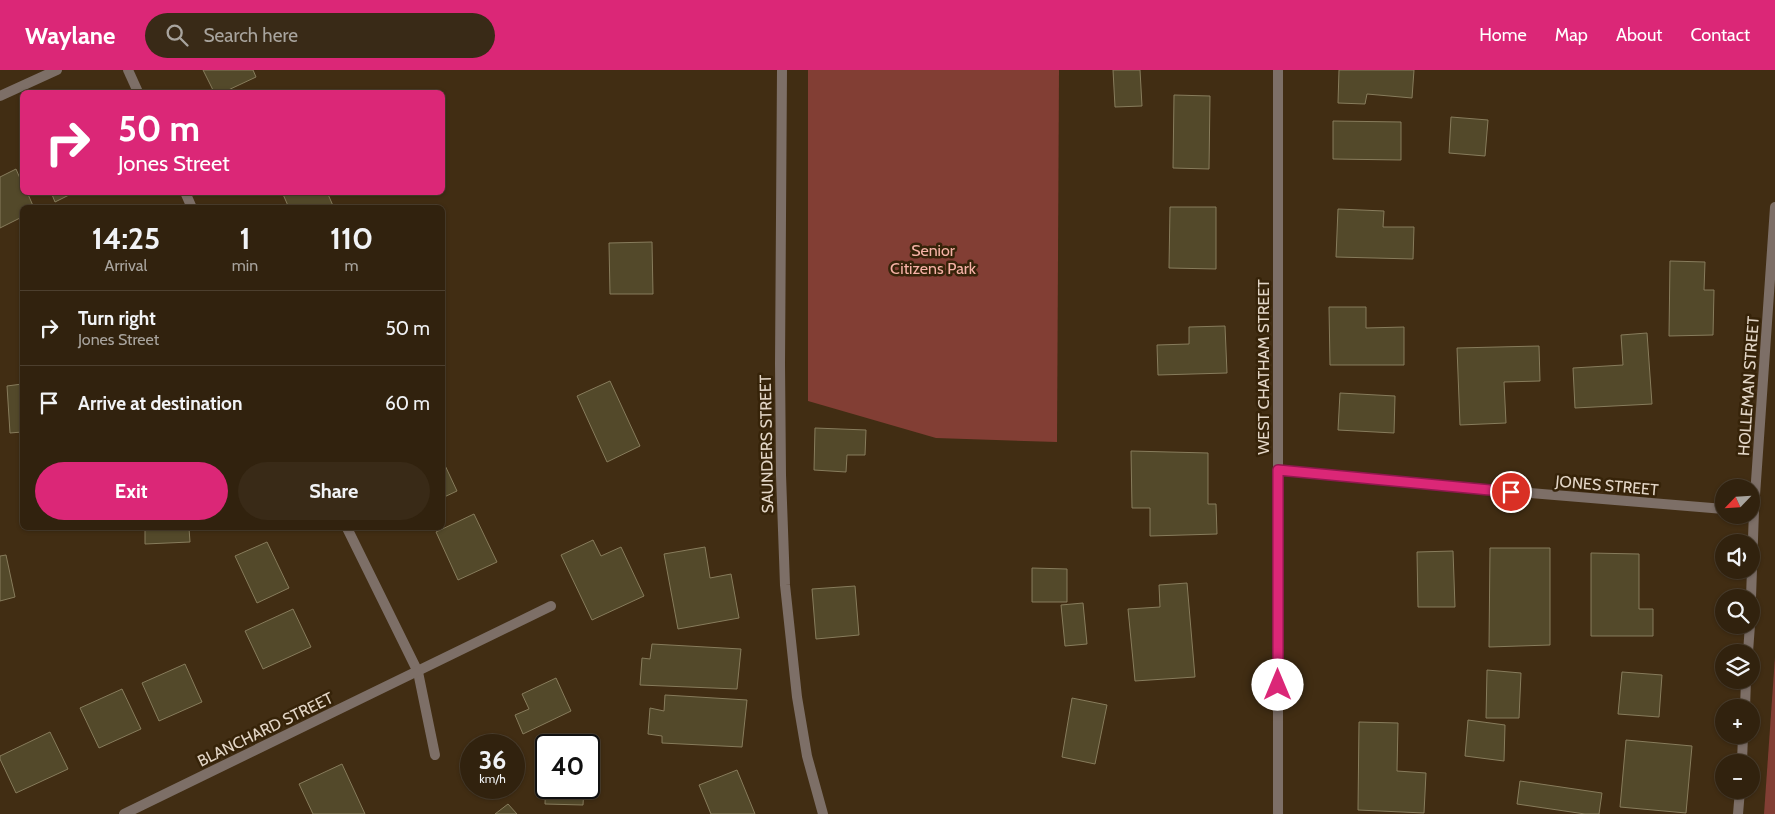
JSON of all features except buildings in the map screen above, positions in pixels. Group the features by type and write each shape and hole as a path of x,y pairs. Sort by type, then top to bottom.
{"street":[{"path":"0,96 57,70"},
{"path":"128,70 137,90"},
{"name":"SAUNDERS STREET","path":"782,70 780,364 781,475 786,585 797,697 807,756 823,814"},
{"name":"WEST CHATHAM STREET","path":"1278,70 1278,814"},
{"name":"HOLLEMAN STREET","path":"1755,479 1775,207"},
{"name":"JONES STREET","path":"1278,470 1715,508"},
{"name":"HOLLEMAN STREET","path":"1751,589 1753,524"},
{"path":"348,530 418,672 435,754"},
{"name":"BLANCHARD STREET","path":"124,814 551,606"},
{"path":"1738,814 1739,799"}],"green space":[{"name":"Senior Citizens Park","path":"808,70 1059,70 1057,442 936,438 808,401"},
{"path":"1775,657 1775,814 1764,814"}],"route":[{"path":"1278,685 1278,470 1511,492"}]}
